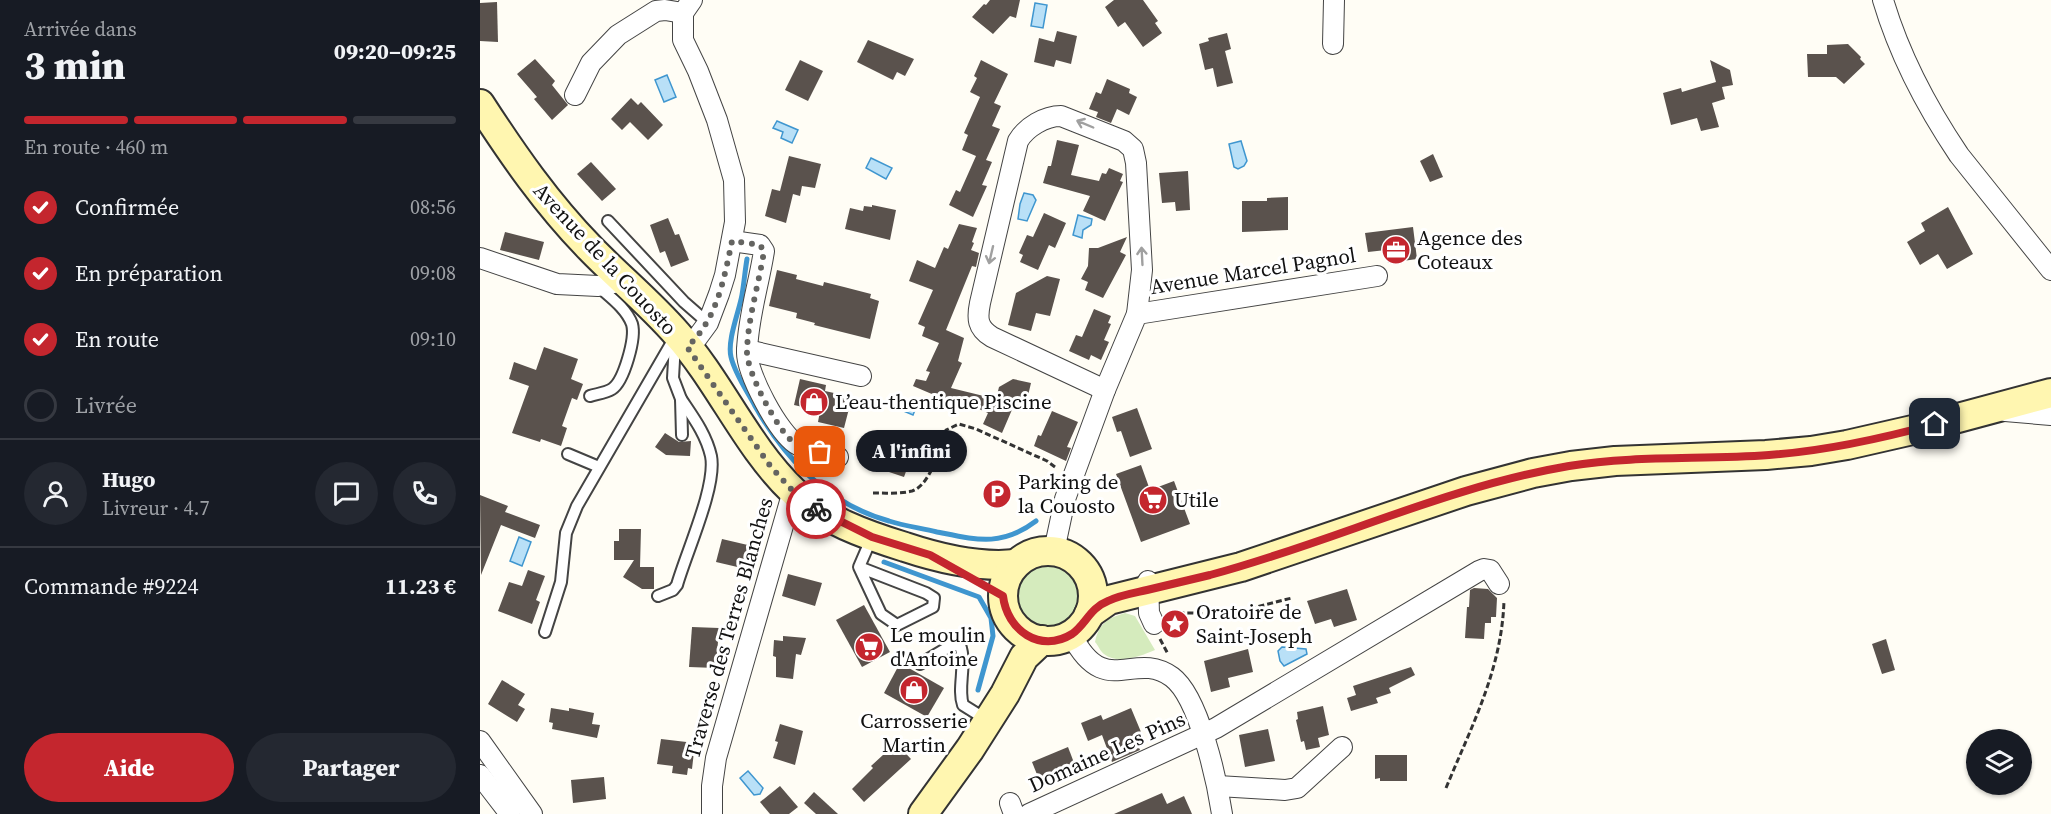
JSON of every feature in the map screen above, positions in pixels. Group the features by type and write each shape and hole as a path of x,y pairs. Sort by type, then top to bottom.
{"main road":[{"name":"Avenue de la Couosto","path":"480,104 532,183 590,248 612,283 682,340 771,467 793,491 818,510 872,537 930,555 990,566 1017,564"},
{"path":"1007,609 1020,631 1030,637 1042,640 1061,639 1109,600 1147,586 1184,581 1241,567 1466,490 1533,473 1626,460 1811,452 1894,434 2051,393"},
{"path":"987,720 1008,649 1007,579 1017,564 1031,554 1054,551 1075,560 1085,571 1093,592 1080,624"},
{"name":"Avenue de la Couosto","path":"930,555 1007,609"},
{"path":"1085,571 1104,579 1147,586"},
{"path":"923,814 956,770 1005,694 1024,657 1042,640"}],"street":[{"path":"1333,45 1334,0"},
{"path":"1883,0 1919,87 1946,136 2051,270"},
{"path":"575,95 591,63 618,35 656,11 687,7 682,40 698,71 717,120 734,180 735,222 725,275 708,323 697,338 682,340"},
{"name":"Avenue Marcel Pagnol","path":"1054,551 1065,499 1105,390 1137,314 1143,270 1135,152 1124,141 1061,116 1052,116 1026,129 1018,141 978,317 980,327 992,337 1105,390"},
{"path":"732,241 760,245 764,251 747,350 750,370 777,423 792,441 803,448 838,457"},
{"path":"480,258 557,284 612,283"},
{"name":"Avenue Marcel Pagnol","path":"1137,314 1377,276"},
{"path":"747,350 861,376"},
{"path":"1990,409 2051,415"},
{"name":"Traverse des Terres Blanches","path":"712,814 712,786 716,758 793,491"},
{"name":"Domaine Les Pins","path":"1029,814 1204,735 1479,571 1490,570 1499,584"},
{"path":"1147,586 1149,614 1154,624"},
{"path":"1080,624 1092,664 1098,668 1116,671 1145,669 1171,677 1185,691 1204,735 1218,786 1222,814"},
{"path":"480,741 532,814"},
{"path":"1218,786 1291,790 1304,782 1342,747"},
{"path":"480,775 510,814"}],"lane":[{"path":"608,221 684,302 708,323"},
{"path":"590,396 612,389 617,383 633,345 634,335 631,322 612,283"},
{"path":"658,596 673,590 676,585 709,490 712,471 711,457 702,430 681,399 673,378 673,352 682,340"},
{"path":"545,632 561,582 566,533 578,506 599,467 682,340"},
{"path":"681,399 682,435"},
{"path":"568,454 599,467"},
{"path":"859,567 931,595 935,600 933,607 901,624 892,624 881,614 859,567 872,537"},
{"path":"920,664 952,645 960,645 963,705 987,720"}],"path":[{"path":"873,493 904,492 915,490 923,484 929,476 946,430 959,424 976,429 1047,460 1055,467"},
{"path":"1446,788 1482,704 1498,654 1504,597 1499,584"},
{"path":"1154,624 1175,614 1224,615 1292,598"}],"green space":[{"path":"1048,565 1066,570 1071,574 1075,579 1080,597 1075,615 1071,620 1066,624 1048,629 1030,624 1025,620 1021,615 1016,597 1021,579 1025,574 1030,570"},
{"path":"1125,613 1135,616 1155,650 1123,659 1110,657 1101,651 1095,642 1099,630 1109,619"}],"water":[{"path":"1035,3 1047,5 1043,28 1031,26"},
{"path":"667,75 676,97 664,102 655,80"},
{"path":"777,121 798,130 792,143 781,138 783,132 773,128"},
{"path":"1241,141 1247,161 1238,169 1234,167 1229,144"},
{"path":"871,158 892,168 886,179 866,168"},
{"path":"1024,193 1033,195 1036,200 1027,221 1018,219"},
{"path":"1078,215 1092,219 1091,225 1083,230 1082,238 1073,235"},
{"path":"897,396 917,405 913,415 892,406"},
{"path":"519,537 531,542 522,566 510,561"},
{"path":"1282,647 1306,649 1307,654 1284,666 1280,661 1278,651"},
{"path":"748,771 763,788 760,794 754,795 740,778"}],"building":[{"path":"990,0 1020,0 1016,18 1010,16 993,34 972,17"},
{"path":"1114,0 1143,0 1158,21 1155,23 1162,33 1143,47 1125,22 1118,27 1105,7"},
{"path":"497,2 498,42 480,41 480,3"},
{"path":"1057,31 1077,36 1071,64 1056,60 1054,67 1034,62 1039,38 1054,42"},
{"path":"1227,33 1231,49 1225,51 1233,83 1217,87 1213,68 1205,70 1199,44 1209,41 1208,38"},
{"path":"868,40 914,59 905,76 897,72 893,80 857,62"},
{"path":"1848,44 1865,64 1844,84 1836,77 1808,77 1807,54 1827,54 1827,45"},
{"path":"535,59 555,81 552,85 568,105 552,120 534,99 537,97 517,74"},
{"path":"800,60 823,71 808,101 785,90"},
{"path":"981,60 1008,74 994,103 1001,106 992,126 1000,129 986,160 992,162 982,185 987,186 973,217 949,205 956,190 960,192 976,156 962,150 968,135 964,133 980,97 970,92 977,78 974,76"},
{"path":"1710,60 1730,70 1733,85 1722,87 1725,99 1712,103 1719,127 1701,131 1697,118 1671,125 1663,93 1681,88 1682,92 1716,82"},
{"path":"1107,79 1130,89 1129,93 1137,97 1129,115 1117,109 1111,123 1096,117 1098,112 1089,109 1096,92 1101,94"},
{"path":"631,98 638,105 641,102 663,125 648,140 630,122 622,130 611,119"},
{"path":"1057,140 1079,145 1071,175 1099,181 1102,173 1106,174 1109,168 1123,174 1120,181 1123,182 1105,221 1083,211 1090,196 1043,183 1048,166 1051,166"},
{"path":"1433,154 1443,177 1430,182 1420,161"},
{"path":"789,156 821,164 815,188 802,186 800,196 793,194 786,223 765,216 772,189 780,191"},
{"path":"591,162 616,189 602,201 577,174"},
{"path":"1188,171 1190,210 1176,211 1175,202 1162,203 1159,173"},
{"path":"1288,197 1288,230 1242,232 1242,201 1267,201 1267,198"},
{"path":"872,205 896,210 890,240 845,229 850,208 863,211 864,206 872,207"},
{"path":"1948,207 1973,254 1947,269 1938,254 1920,265 1907,242 1925,231 1921,223"},
{"path":"1044,213 1066,223 1055,248 1049,245 1038,270 1020,262 1023,255 1019,253 1027,235 1033,237"},
{"path":"668,218 675,235 679,234 689,260 671,267 665,251 660,253 650,225"},
{"path":"959,224 977,228 971,250 979,253 976,267 972,266 946,330 964,338 958,361 962,363 951,388 996,399 999,387 1013,379 1031,383 1026,404 1018,402 1017,406 1014,405 1002,433 983,424 988,413 961,401 960,406 913,386 916,379 926,381 930,372 926,371 939,343 922,336 925,327 918,324 933,290 909,281 917,260 935,268 944,247 948,249"},
{"path":"1413,227 1417,259 1388,263 1386,250 1368,252 1365,233"},
{"path":"505,232 544,242 539,260 500,250"},
{"path":"1127,237 1120,252 1126,255 1103,298 1085,290 1088,282 1081,279 1088,266 1089,248 1098,248"},
{"path":"777,270 797,275 796,279 823,286 824,282 871,294 870,298 879,301 870,339 814,325 815,323 796,318 797,313 769,306"},
{"path":"1047,276 1060,279 1050,316 1036,313 1031,331 1008,325 1016,293"},
{"path":"1094,309 1111,316 1108,323 1111,324 1104,340 1109,342 1101,360 1091,355 1089,360 1069,351 1076,335 1082,337"},
{"path":"544,347 578,359 571,379 583,384 577,400 572,398 562,426 567,428 561,446 512,433 529,386 509,379 514,362 536,370"},
{"path":"800,379 826,385 825,391 852,397 844,428 818,422 820,411 794,405"},
{"path":"1137,408 1152,449 1130,457 1121,431 1117,432 1112,417"},
{"path":"1052,411 1078,422 1067,447 1071,448 1066,461 1034,446"},
{"path":"665,433 679,442 691,441 690,456 666,455 655,447"},
{"path":"890,435 916,444 904,477 883,470 886,462 881,460"},
{"name":"Utile","path":"1141,465 1150,490 1174,481 1190,524 1141,542 1116,474"},
{"path":"480,495 508,506 505,512 540,525 535,538 501,525 481,575"},
{"path":"619,529 641,529 640,567 654,567 654,589 642,589 623,577 634,560 614,560 614,541 619,541"},
{"path":"722,539 752,546 746,569 716,562"},
{"path":"528,570 545,576 536,600 540,602 532,624 498,611 509,582 522,586"},
{"path":"788,574 822,583 815,606 782,596"},
{"path":"1347,589 1357,620 1334,627 1331,619 1315,624 1307,601"},
{"path":"1488,589 1497,598 1496,617 1491,617 1491,623 1485,623 1484,639 1465,638 1470,590"},
{"path":"864,605 890,652 862,667 836,620"},
{"path":"692,627 719,628 716,668 689,667"},
{"path":"783,636 806,638 801,655 796,654 793,679 776,677 776,657 773,656 774,640 783,641"},
{"path":"1886,639 1895,670 1882,674 1872,644"},
{"path":"1248,649 1253,672 1228,678 1230,687 1211,692 1204,661"},
{"name":"Carrosserie Martin","path":"900,663 944,688 927,717 884,693"},
{"path":"1411,667 1415,675 1389,688 1391,693 1376,698 1378,703 1351,711 1347,698 1356,695 1353,686"},
{"path":"502,680 525,694 518,705 525,709 517,722 488,704"},
{"path":"1323,706 1329,735 1318,738 1320,747 1306,750 1304,741 1301,742 1296,720 1298,719 1297,712"},
{"path":"551,708 569,711 569,708 594,713 592,724 600,725 597,738 552,729 553,723 549,722"},
{"path":"1131,708 1141,732 1134,735 1140,750 1112,762 1102,735 1088,741 1081,723 1101,715 1103,720"},
{"path":"780,724 803,731 795,765 773,758"},
{"path":"1268,729 1275,761 1245,767 1239,735"},
{"path":"661,739 695,743 692,769 688,768 687,775 672,773 673,766 657,764"},
{"path":"896,743 911,759 864,802 852,789 873,768 871,766"},
{"path":"1068,747 1076,768 1040,782 1032,762"},
{"path":"1375,755 1407,755 1407,781 1375,779"},
{"path":"604,777 606,799 573,803 571,780"},
{"path":"780,786 798,807 789,814 770,814 760,802"},
{"path":"814,792 838,814 816,814 804,803"},
{"path":"1162,793 1167,804 1184,796 1192,814 1114,814"}],"waterway":[{"path":"747,259 742,295 731,343 731,357 742,382 767,425 794,461 810,477 828,491 867,513 889,521 951,535 977,539 1000,538 1012,535 1036,521"},
{"path":"884,562 979,597 991,618 993,636 978,690"}],"way so far":[{"path":"816,509 793,491 771,467 687,347 708,323 725,275 732,241 760,245 764,251 748,339 747,357 750,370 777,423 786,435 803,448 820,452"}],"place":[{"name":"Agence des Coteaux","path":"1396,250"},
{"name":"L’eau-thentique Piscine","path":"814,402"},
{"name":"A l'infini","path":"820,452"},
{"name":"Parking de la Couosto","path":"997,494"},
{"name":"Utile","path":"1153,500"},
{"name":"Oratoire de Saint-Joseph","path":"1175,624"},
{"name":"Le moulin d'Antoine","path":"869,647"},
{"name":"Carrosserie Martin","path":"914,690"}],"route":[{"path":"816,509 872,537 930,555 971,577 1003,596 1007,614 1020,631 1030,637 1051,640 1061,639 1071,634 1089,614 1109,600 1241,567 1492,483 1571,466 1615,461 1811,452 1935,424"}]}
